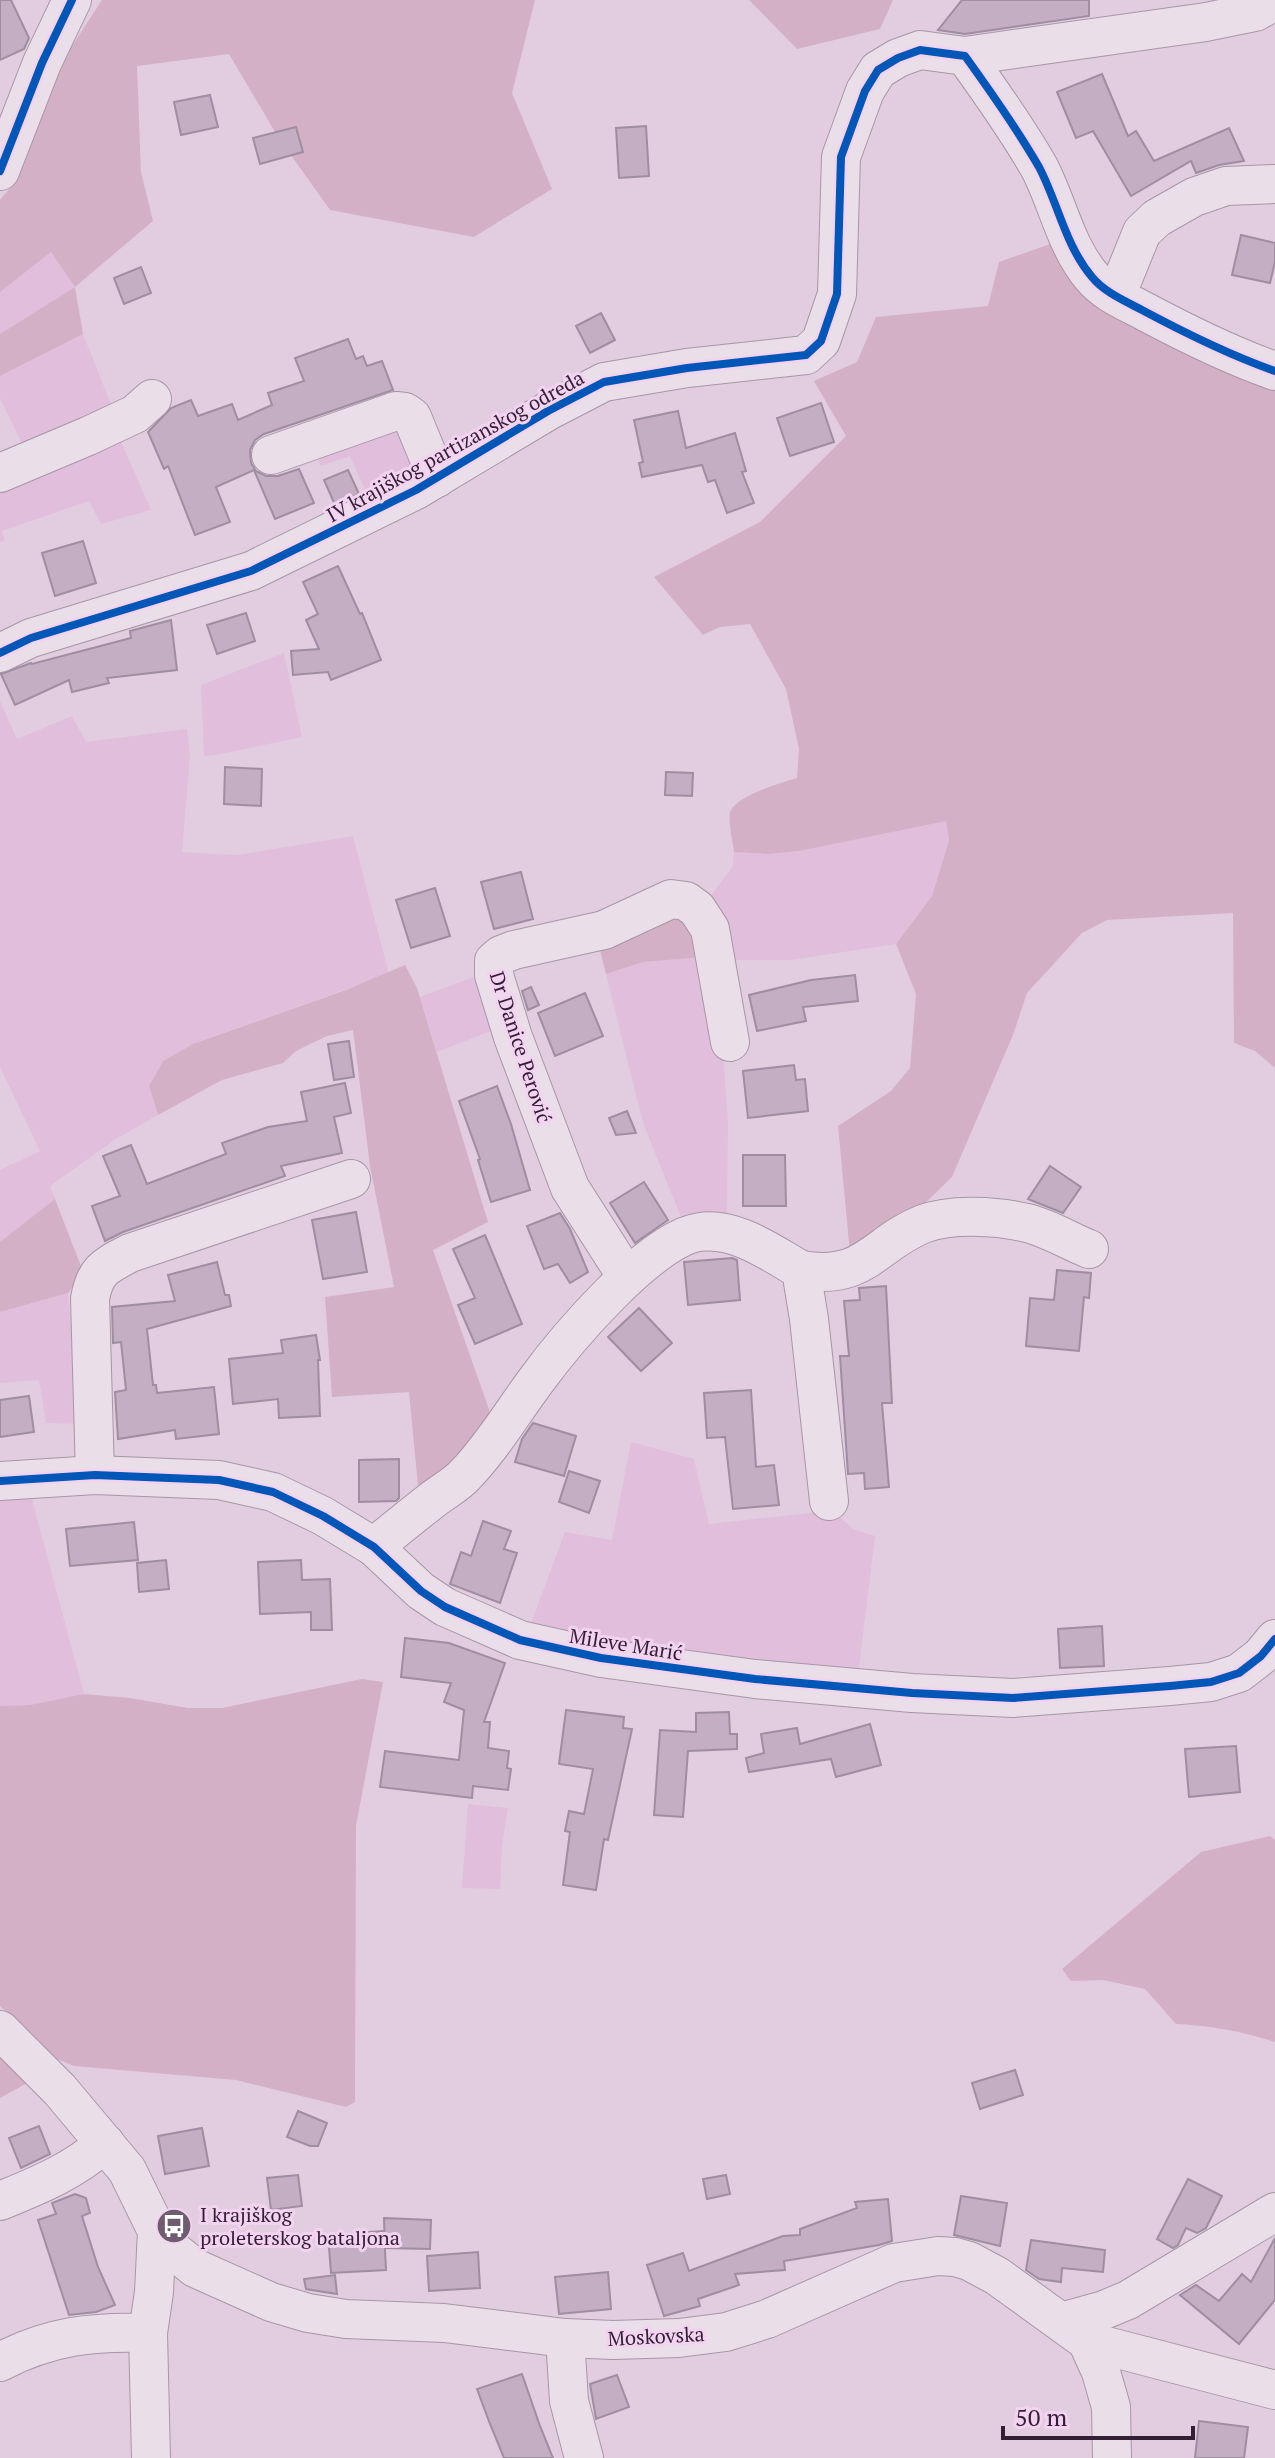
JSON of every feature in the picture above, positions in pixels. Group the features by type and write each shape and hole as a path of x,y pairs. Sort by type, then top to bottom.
{"street":[{"path":"0,171 42,63 72,0"},
{"name":"IV krajiškog partizanskog odreda","path":"0,653 31,638 251,571 437,478 548,411 604,382 687,368 806,355 821,341 837,294 841,157 865,91 878,70 898,58 920,50 965,56 1206,22 1255,12 1275,1"},
{"path":"965,56 1040,169 1075,252 1094,279 1116,296 1181,331 1275,371"},
{"path":"1116,296 1142,232 1157,218 1194,197 1226,186 1275,184"},
{"path":"0,473 123,420 152,399"},
{"path":"271,455 396,411 405,412 412,417 437,478"},
{"name":"Dr Danice Perović","path":"627,1277 587,1217 564,1173 513,1037 494,975 494,961 514,950 604,930 671,899 686,901 697,909 710,929 730,1042"},
{"path":"95,1475 90,1299 93,1281 100,1271 130,1253 351,1179"},
{"path":"374,1547 462,1479 484,1454 562,1347 627,1277 672,1241 702,1231 731,1234 801,1270 836,1272 865,1261 923,1224 959,1216 1029,1223 1089,1249"},
{"path":"801,1270 829,1501"},
{"name":"Mileve Marić","path":"0,1481 95,1475 219,1480 273,1492 323,1516 374,1547 421,1591 445,1607 520,1640 601,1658 755,1679 912,1693 1013,1698 1184,1685 1211,1682 1239,1673 1261,1656 1275,1639"},
{"path":"0,2030 60,2090 127,2170 157,2231 148,2333 151,2458"},
{"path":"0,2201 53,2180 83,2162 105,2143"},
{"path":"1112,2458 1111,2407 1101,2372 1074,2331 1104,2310 1128,2300 1275,2212"},
{"name":"Moskovska","path":"157,2231 174,2251 195,2268 271,2302 308,2313 346,2319 479,2326 565,2338 648,2340 726,2332 767,2319 894,2263 938,2256 969,2261 997,2276 1074,2331 1275,2390"},
{"path":"154,2292 170,2275 195,2268"},
{"path":"0,2362 39,2344 75,2335 107,2331 148,2333"},
{"path":"565,2338 569,2401 584,2458"}],"shaded area":[{"path":"102,0 535,0 512,93 552,189 474,237 330,210 278,137 229,54 137,66 141,172 153,221 75,287 51,252 0,292 0,200 10,188 68,52"},
{"path":"749,0 893,0 880,29 797,49"},
{"path":"1073,236 1109,278 1275,373 1275,1068 1255,1051 1234,1043 1233,913 1107,920 1082,933 1027,993 1013,1035 952,1177 920,1208 850,1253 838,1126 891,1091 910,1068 916,994 896,944 932,896 949,840 946,821 799,851 768,854 734,852 730,827 733,807 759,791 797,778 799,749 786,689 750,624 720,627 703,635 654,577 760,522 846,436 814,381 857,362 876,317 988,306 999,262"},
{"path":"51,252 75,287 0,334 0,292"},
{"path":"75,287 83,334 0,376 0,334"},
{"path":"83,334 114,412 27,454 0,398 0,376"},
{"path":"398,420 417,471 372,505 350,456 321,466 314,447"},
{"path":"119,437 151,510 101,524 89,501 2,531 5,541 0,542 0,481"},
{"path":"284,653 302,737 204,756 201,685"},
{"path":"0,701 17,739 72,716 86,742 187,729 190,756 182,852 237,855 353,836 389,974 193,1044 163,1061 149,1086 158,1115 116,1139 50,1186 55,1199 0,1242 0,1170 40,1151 0,1067"},
{"path":"946,820 949,839 932,896 896,944 791,960 723,960 709,898 733,866 734,852 768,854 799,851"},
{"path":"681,912 704,957 643,962 606,974 598,942"},
{"path":"704,957 723,1053 728,1123 727,1225 683,1222 643,1123 606,974 643,962"},
{"path":"405,965 417,988 488,1222 433,1250 491,1415 449,1470 419,1496 409,1392 332,1397 325,1297 394,1287 370,1166 353,1030 327,1036 296,1051 283,1063 222,1080 158,1115 149,1086 163,1061 193,1044 346,990"},
{"path":"477,976 496,1029 437,1052 420,997"},
{"path":"55,1199 84,1274 68,1293 0,1312 0,1242"},
{"path":"68,1293 79,1424 46,1423 39,1380 0,1383 0,1312"},
{"path":"631,1442 694,1459 709,1524 819,1512 840,1517 853,1529 875,1536 858,1676 527,1634 565,1532 612,1540"},
{"path":"29,1488 84,1694 30,1705 0,1706 0,1492"},
{"path":"362,1679 383,1682 356,1826 355,2102 346,2107 236,2080 74,2066 57,2059 0,2006 0,1706 30,1705 84,1694 188,1708 222,1708"},
{"path":"468,1804 508,1808 500,1889 462,1888"},
{"path":"1270,1836 1275,1840 1275,2042 1226,2030 1176,2024 1145,1989 1103,1980 1071,1981 1062,1969 1201,1852"},
{"path":"0,2055 31,2081 0,2098"}],"building":[{"path":"0,0 11,0 29,38 24,49 0,60"},
{"path":"962,0 1089,0 1089,16 965,34 938,30"},
{"path":"1102,74 1128,136 1136,131 1154,161 1229,128 1244,161 1196,173 1191,161 1131,196 1093,131 1076,138 1057,92"},
{"path":"210,95 218,127 181,135 174,102"},
{"path":"646,126 649,176 619,178 616,128"},
{"path":"296,127 303,152 260,164 253,138"},
{"path":"1241,235 1275,243 1270,283 1232,275"},
{"path":"141,267 151,293 124,304 114,278"},
{"path":"601,313 615,340 590,353 576,326"},
{"path":"348,339 356,359 363,356 367,366 382,361 393,390 264,434 255,440 250,450 251,463 256,471 266,476 278,476 299,469 314,503 275,519 254,470 216,487 230,522 195,535 168,466 164,469 148,432 171,408 191,400 198,416 232,404 238,420 272,405 268,393 304,381 295,358"},
{"path":"821,403 834,442 790,456 777,418"},
{"path":"678,411 686,448 735,433 746,471 742,472 754,503 727,513 715,480 708,482 702,465 642,477 639,463 643,462 634,420"},
{"path":"348,470 359,494 335,505 324,480"},
{"path":"83,541 96,583 55,596 42,553"},
{"path":"338,566 381,660 331,680 328,672 293,675 291,651 319,649 306,620 318,614 303,582"},
{"path":"246,613 255,641 217,654 207,625"},
{"path":"171,620 177,670 107,678 109,683 72,692 69,680 15,705 1,674 31,663 131,638 130,631"},
{"path":"225,767 262,769 261,806 224,804"},
{"path":"666,772 693,773 692,796 665,795"},
{"path":"521,872 533,919 494,929 481,882"},
{"path":"435,888 450,936 411,948 396,900"},
{"path":"855,975 858,1001 803,1007 806,1021 757,1031 749,995 811,980"},
{"path":"531,987 539,1005 528,1010 522,991"},
{"path":"585,993 603,1036 555,1056 538,1013"},
{"path":"349,1041 354,1077 334,1080 328,1044"},
{"path":"794,1065 796,1080 805,1079 808,1111 748,1118 743,1071"},
{"path":"345,1083 351,1113 334,1117 342,1153 281,1166 285,1176 105,1241 92,1206 120,1196 103,1156 131,1145 147,1184 226,1154 222,1143 268,1127 307,1121 301,1092"},
{"path":"497,1086 530,1190 491,1202 480,1159 459,1101"},
{"path":"627,1111 636,1133 616,1135 609,1118"},
{"path":"743,1155 785,1155 786,1206 743,1206"},
{"path":"1050,1166 1081,1187 1063,1213 1028,1199"},
{"path":"644,1182 668,1220 635,1243 610,1203"},
{"path":"356,1212 367,1272 323,1279 312,1220"},
{"path":"560,1213 588,1272 570,1283 558,1264 544,1269 527,1226"},
{"path":"485,1235 522,1324 475,1344 458,1305 475,1298 453,1249"},
{"path":"737,1260 740,1300 688,1305 684,1262"},
{"path":"217,1262 231,1306 147,1329 153,1385 156,1385 157,1393 214,1387 219,1434 176,1439 175,1430 118,1439 115,1392 126,1390 121,1342 113,1343 112,1307 175,1301 168,1275"},
{"path":"1057,1270 1091,1273 1089,1298 1084,1297 1079,1351 1026,1346 1030,1298 1054,1300"},
{"path":"886,1286 892,1403 882,1403 889,1487 865,1489 864,1473 848,1474 840,1356 849,1356 844,1301 860,1300 859,1288"},
{"path":"639,1308 672,1343 641,1371 608,1337"},
{"path":"316,1335 320,1360 320,1416 279,1418 278,1399 233,1404 229,1359 283,1353 281,1340"},
{"path":"751,1390 756,1467 774,1465 779,1505 733,1509 725,1437 707,1438 704,1393"},
{"path":"29,1396 34,1432 0,1437 0,1400"},
{"path":"533,1423 576,1436 564,1476 515,1462 522,1439"},
{"path":"399,1459 399,1498 396,1501 359,1502 359,1460"},
{"path":"569,1471 600,1481 589,1513 559,1502"},
{"path":"483,1521 511,1531 504,1549 517,1553 500,1603 450,1584 461,1552 471,1556"},
{"path":"134,1522 138,1560 70,1566 66,1529"},
{"path":"166,1560 169,1589 139,1592 137,1563"},
{"path":"301,1560 302,1580 330,1579 332,1630 311,1630 311,1612 260,1614 258,1562"},
{"path":"1102,1626 1104,1666 1060,1668 1058,1629"},
{"path":"405,1638 449,1643 505,1663 484,1722 490,1722 488,1748 509,1751 507,1768 511,1769 508,1790 473,1786 472,1798 380,1787 385,1751 459,1760 464,1710 444,1702 451,1683 401,1677"},
{"path":"566,1710 624,1717 623,1728 632,1729 608,1840 604,1839 596,1890 563,1885 570,1832 565,1831 569,1811 584,1814 593,1769 559,1764"},
{"path":"729,1712 730,1734 737,1734 737,1749 688,1751 683,1817 654,1815 660,1730 696,1732 696,1713"},
{"path":"870,1724 881,1765 836,1777 831,1759 749,1772 746,1758 764,1753 761,1734 797,1728 800,1744"},
{"path":"1236,1746 1240,1792 1189,1797 1185,1749"},
{"path":"1015,2070 1023,2095 980,2109 972,2083"},
{"path":"298,2111 327,2123 318,2146 287,2137"},
{"path":"39,2126 50,2154 21,2168 9,2138"},
{"path":"202,2128 209,2166 165,2174 158,2136"},
{"path":"298,2175 302,2206 271,2210 267,2178"},
{"path":"726,2175 730,2194 707,2199 703,2179"},
{"path":"1188,2179 1222,2196 1206,2228 1197,2233 1186,2228 1178,2245 1173,2248 1157,2239"},
{"path":"75,2194 86,2198 90,2213 82,2216 98,2267 115,2305 96,2312 69,2315 38,2220 56,2214 52,2203"},
{"path":"961,2196 1007,2203 1000,2246 954,2235"},
{"path":"888,2199 892,2241 784,2261 785,2270 735,2274 739,2285 698,2299 700,2306 664,2316 647,2265 683,2253 689,2271 783,2236 800,2235 800,2229 857,2208 855,2202"},
{"path":"384,2218 431,2220 430,2249 385,2248"},
{"path":"384,2231 386,2270 331,2273 328,2235"},
{"path":"1275,2238 1275,2300 1239,2344 1180,2295 1196,2285 1219,2301 1242,2274 1251,2282"},
{"path":"1031,2240 1105,2250 1103,2272 1062,2268 1061,2282 1039,2279 1026,2270"},
{"path":"478,2252 480,2288 429,2291 427,2256"},
{"path":"608,2272 611,2309 559,2314 555,2277"},
{"path":"335,2275 337,2294 306,2289 304,2279"},
{"path":"522,2374 553,2458 504,2458 477,2389"},
{"path":"617,2375 629,2407 596,2419 590,2384"},
{"path":"1199,2421 1248,2427 1244,2458 1195,2458"}],"cycle path":[{"path":"0,171 42,63 72,0"},
{"path":"0,653 31,638 251,571 416,490 548,411 604,382 687,368 806,355 821,341 837,294 841,157 865,91 878,70 920,50 965,56 1039,167 1075,251 1097,282 1122,300 1191,335 1275,371"},
{"path":"0,1481 95,1475 219,1480 273,1492 323,1516 374,1547 421,1591 445,1607 520,1640 601,1658 755,1679 912,1693 1013,1698 1170,1686 1211,1682 1239,1673 1261,1656 1275,1639"}],"place":[{"name":"I krajiškog proleterskog bataljona","path":"174,2226"}]}
